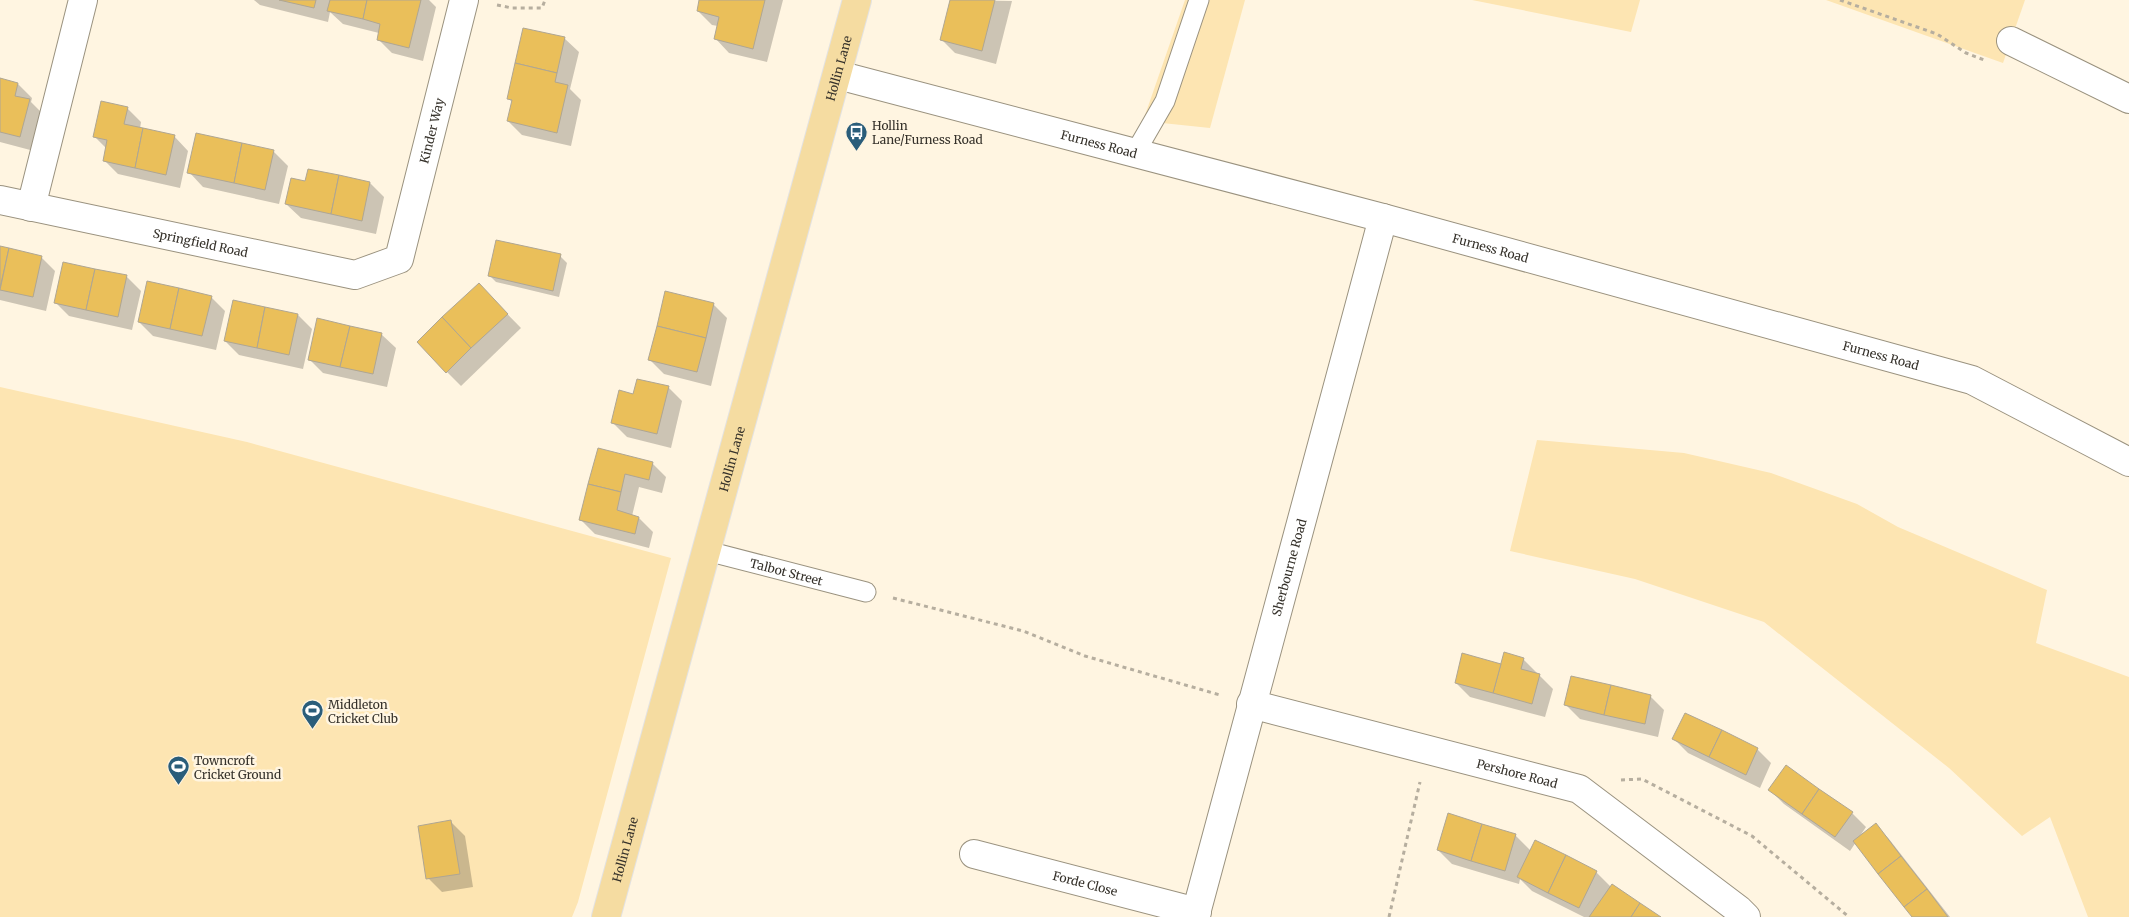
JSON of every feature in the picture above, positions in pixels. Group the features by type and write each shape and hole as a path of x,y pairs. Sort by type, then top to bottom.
{"main road":[{"name":"Hollin Lane","path":"606,917 857,0"}],"street":[{"path":"32,206 83,0"},
{"name":"Kinder Way","path":"399,259 464,0"},
{"path":"2010,41 2129,99"},
{"name":"Furness Road","path":"838,74 1383,218 1972,380 2129,462"},
{"name":"Springfield Road","path":"0,200 355,275 399,259"},
{"name":"Sherbourne Road","path":"1196,915 1251,704 1279,607 1383,218"},
{"name":"Pershore Road","path":"1251,704 1579,789 1746,917"},
{"name":"Forde Close","path":"974,854 1196,915"}],"lane":[{"path":"1135,153 1165,101 1199,0"},
{"name":"Talbot Street","path":"707,551 866,592"}],"path":[{"path":"496,5 512,8 542,8 545,0"},
{"path":"1840,0 1937,34 1966,53 1996,65 2010,41"},
{"path":"866,592 1023,631 1085,656 1251,704"},
{"path":"1389,917 1424,766 1430,750"},
{"path":"1614,780 1642,779 1752,836 1849,917"}],"shaded area":[{"path":"1185,0 1245,0 1210,128 1143,121"},
{"path":"1472,0 1640,0 1631,32"},
{"path":"1826,0 2025,0 2003,63"},
{"name":"Middleton Cricket Club","path":"0,387 247,442 671,558 578,902 572,917 0,917"},
{"path":"1537,440 1684,453 1771,473 1857,504 1898,527 2047,590 2036,643 2129,677 2129,917 2088,917 2050,817 2022,836 1949,768 1764,622 1635,579 1510,551"}],"building":[{"path":"279,0 316,0 314,8"},
{"path":"330,0 367,0 363,19 327,11"},
{"path":"367,0 421,0 409,48 377,40 380,24 363,19"},
{"path":"699,0 765,0 753,49 714,39 719,17 697,11"},
{"path":"950,0 995,0 982,51 940,40"},
{"path":"523,28 565,37 557,73 515,63"},
{"path":"515,63 557,73 555,82 568,85 557,133 507,121 512,100 507,99"},
{"path":"0,78 18,83 15,96 30,99 20,137 0,132"},
{"path":"101,101 128,107 124,124 143,128 135,168 103,161 107,140 93,137"},
{"path":"143,128 175,135 166,175 135,168"},
{"path":"196,133 242,143 234,183 187,173"},
{"path":"242,143 274,150 265,190 234,183"},
{"path":"308,169 339,175 331,214 285,204 291,178 305,181"},
{"path":"339,175 370,182 362,221 331,214"},
{"path":"496,240 561,254 553,291 488,276"},
{"path":"0,246 9,248 0,288"},
{"path":"9,248 42,256 33,297 0,290"},
{"path":"63,262 95,269 86,310 54,303"},
{"path":"95,269 127,275 118,317 86,310"},
{"path":"147,281 179,288 170,329 138,322"},
{"path":"479,283 508,314 471,348 442,317"},
{"path":"179,288 212,296 202,336 170,329"},
{"path":"665,291 714,303 706,338 657,326"},
{"path":"233,300 265,307 257,348 224,341"},
{"path":"265,307 298,314 289,355 257,348"},
{"path":"442,317 471,348 446,373 417,342"},
{"path":"317,318 350,326 340,367 308,360"},
{"path":"350,326 382,333 373,374 340,367"},
{"path":"657,326 706,338 697,372 648,360"},
{"path":"637,379 669,386 657,434 611,423 619,390 633,394"},
{"path":"598,448 653,462 649,480 625,474 621,492 588,484"},
{"path":"588,484 621,492 617,510 639,517 635,534 579,520"},
{"path":"1504,652 1524,658 1521,669 1540,674 1532,704 1493,693"},
{"path":"1462,653 1501,664 1493,693 1455,683"},
{"path":"1571,676 1611,685 1604,715 1564,705"},
{"path":"1611,685 1651,695 1645,724 1604,715"},
{"path":"1685,713 1722,730 1709,757 1672,739"},
{"path":"1722,730 1758,748 1746,775 1709,757"},
{"path":"1786,765 1819,789 1802,814 1768,790"},
{"path":"1819,789 1853,812 1835,837 1802,814"},
{"path":"1448,813 1482,824 1471,861 1437,850"},
{"path":"451,820 460,874 426,879 418,826"},
{"path":"1876,823 1901,856 1878,874 1853,841"},
{"path":"1482,824 1516,834 1505,871 1471,861"},
{"path":"1535,840 1566,855 1548,893 1517,877"},
{"path":"1566,855 1597,871 1579,908 1548,893"},
{"path":"1901,856 1927,889 1904,907 1878,874"},
{"path":"1612,884 1640,903 1631,917 1589,917"},
{"path":"1927,889 1948,917 1912,917 1904,907"},
{"path":"1640,903 1661,917 1631,917"}],"place":[{"name":"Hollin Lane/Furness Road","path":"856,151"},
{"name":"Middleton Cricket Club","path":"312,730"},
{"name":"Towncroft Cricket Ground","path":"178,786"}]}
